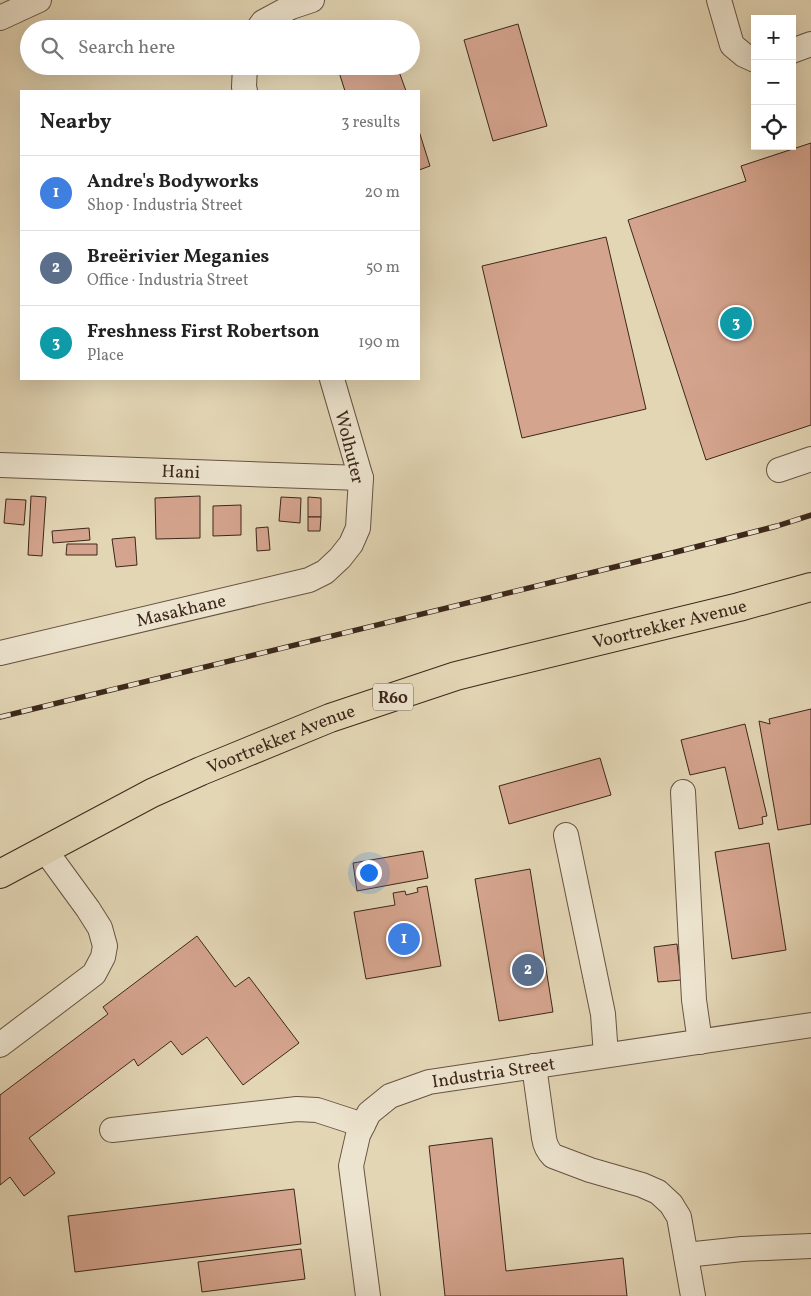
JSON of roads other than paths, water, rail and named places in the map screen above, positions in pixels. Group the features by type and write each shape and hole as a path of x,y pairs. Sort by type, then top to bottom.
{"main road":[{"name":"Voortrekker Avenue","path":"0,874 111,813 160,789 321,722 366,706 494,666 739,608 811,587"}],"street":[{"path":"0,18 38,0"},
{"path":"267,20 291,7 312,0"},
{"path":"719,0 732,45 751,58"},
{"path":"796,49 811,44"},
{"path":"245,75 245,90"},
{"name":"Wolhuter","path":"332,380 361,478 358,528 351,544"},
{"path":"779,470 811,459"},
{"name":"Hani","path":"0,465 361,478"},
{"name":"Masakhane","path":"0,653 308,580 325,572 351,544"},
{"path":"683,792 694,1000 700,1042"},
{"path":"566,835 604,1014 606,1056"},
{"path":"0,1045 94,974 104,957 105,946 100,928 45,850"},
{"name":"Industria Street","path":"368,1296 351,1166 358,1135 369,1113 390,1096 428,1082 811,1025"},
{"path":"534,1066 544,1138 550,1153 553,1156 590,1170 642,1185 658,1192 671,1204 679,1217 693,1296"},
{"path":"112,1130 297,1109 318,1110 363,1125"},
{"path":"686,1255 742,1249 811,1246"}],"railway":[{"path":"0,717 672,553 777,526 811,515"}],"place":[{"name":"Freshness First Robertson","path":"736,323"},
{"name":"Andre's Bodyworks","path":"404,939"},
{"name":"Breërivier Meganies","path":"528,970"}]}
